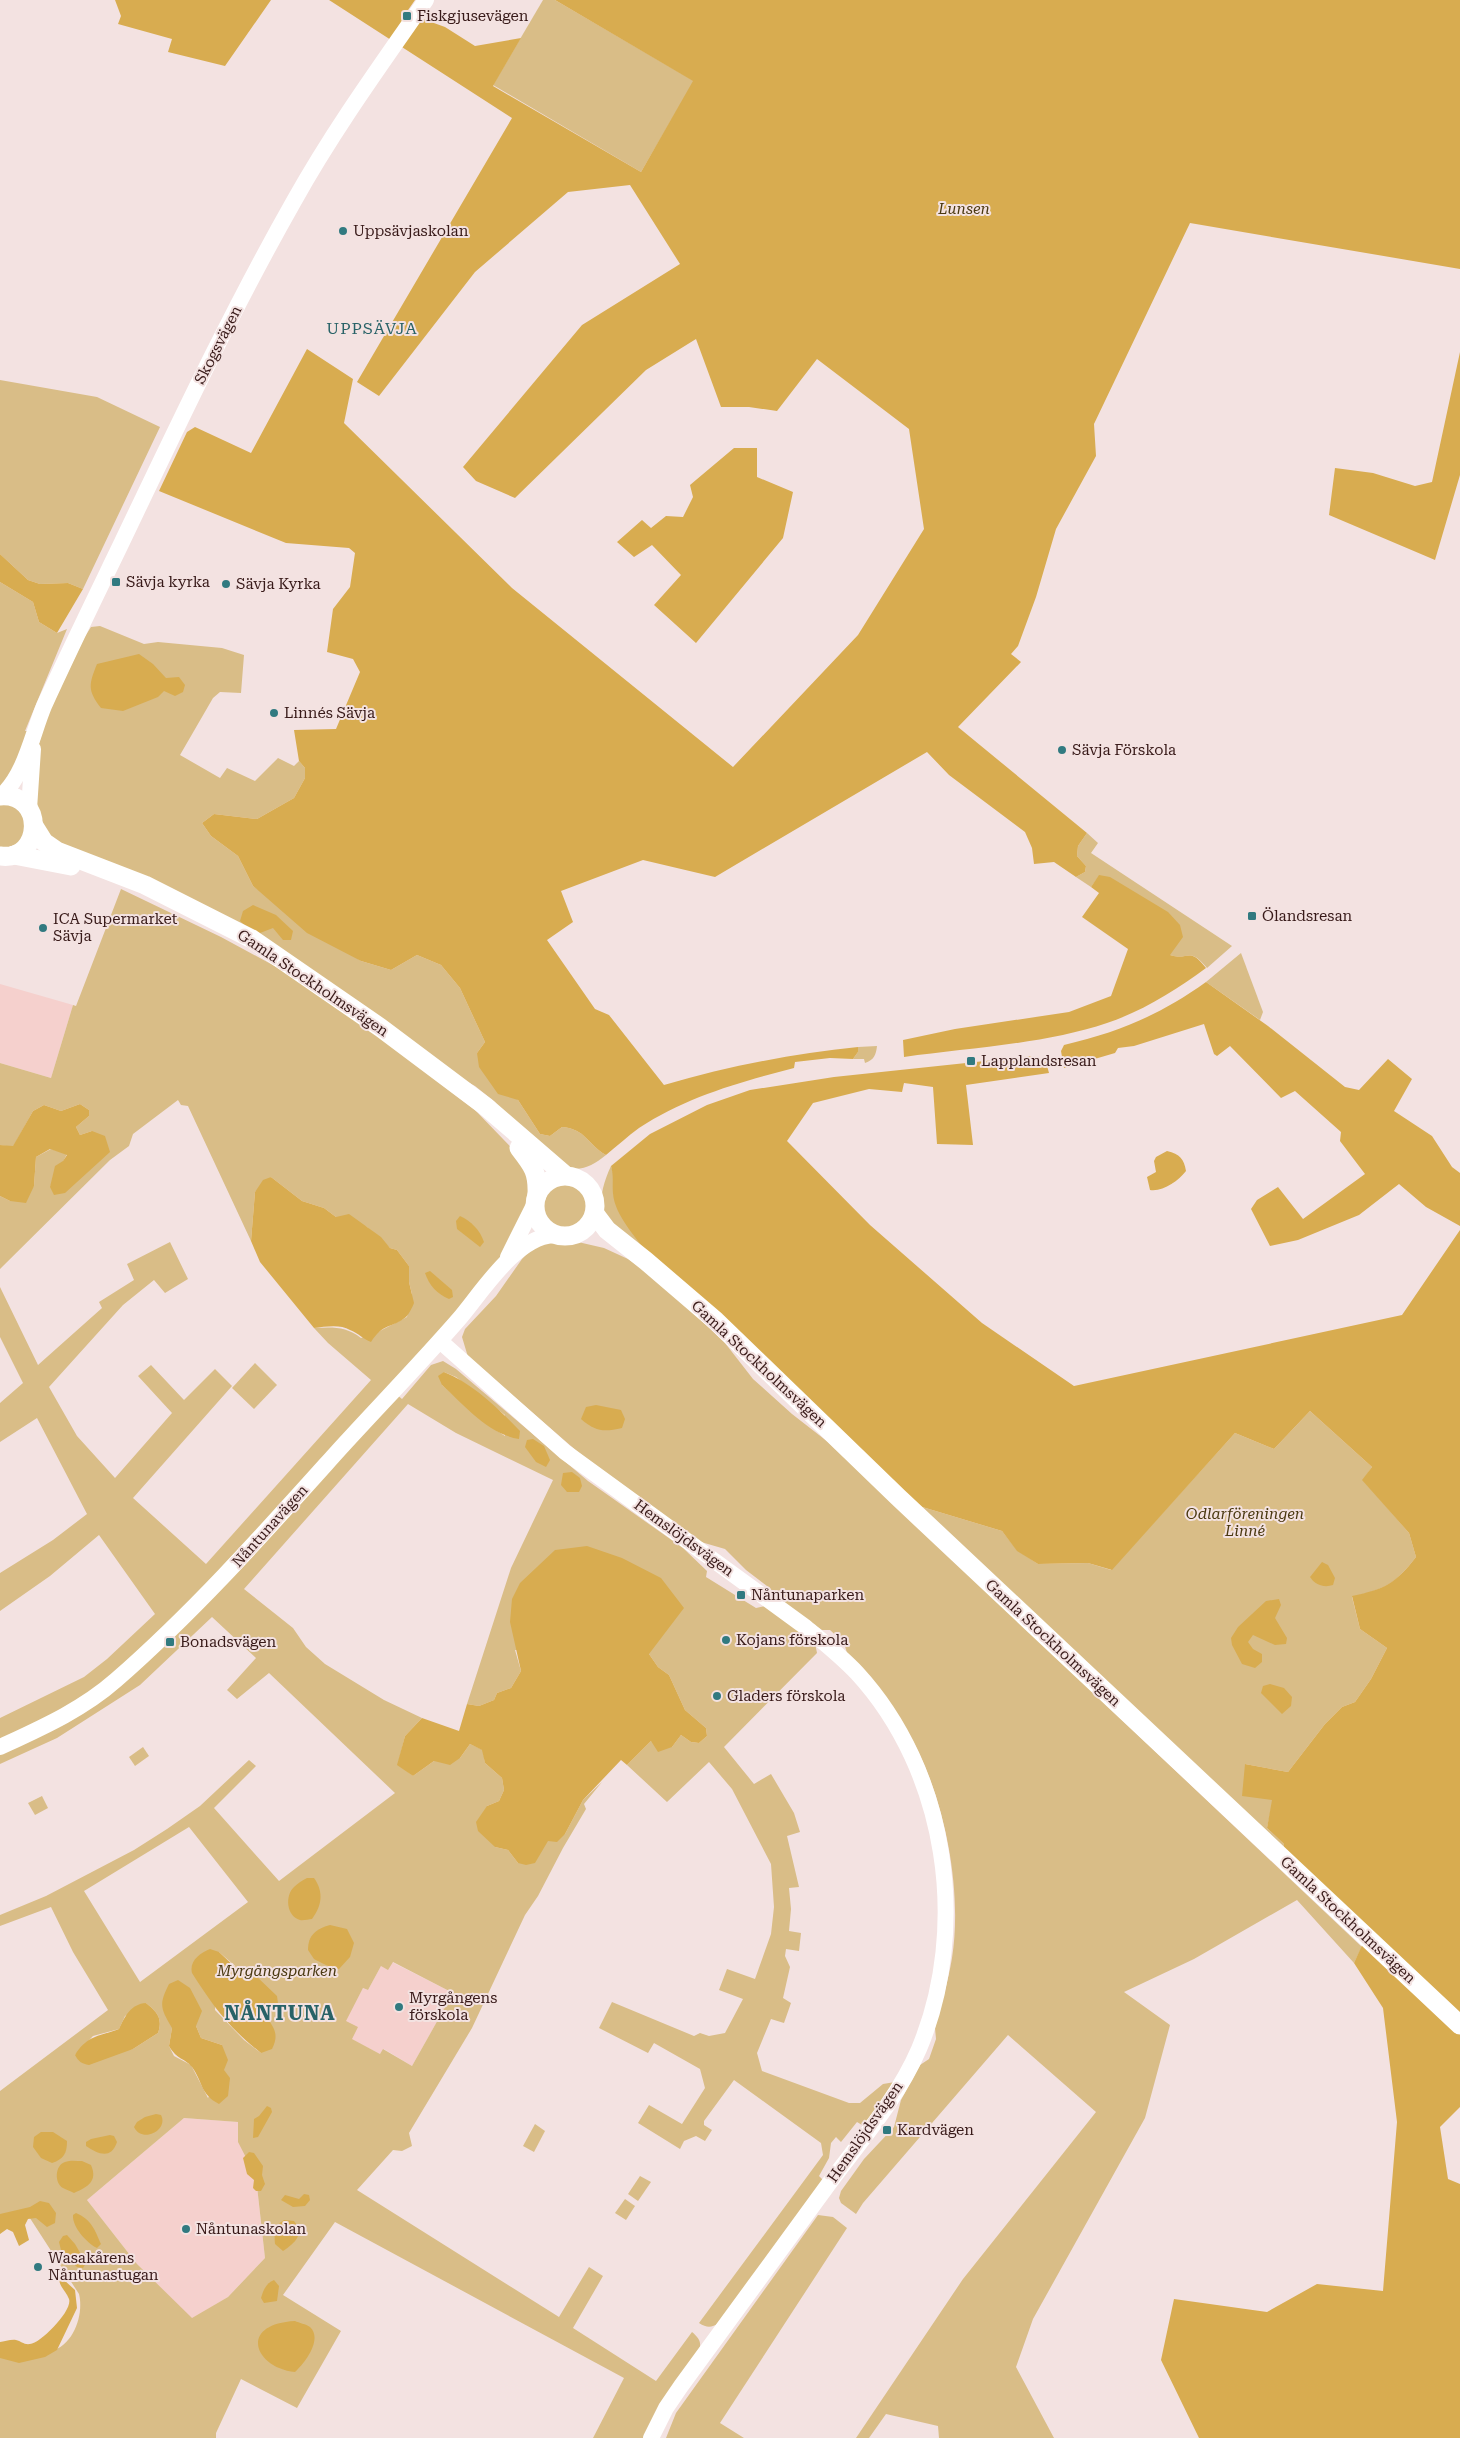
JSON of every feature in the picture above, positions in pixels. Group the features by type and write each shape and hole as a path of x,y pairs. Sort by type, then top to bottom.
{"main road":[{"path":"1,796 19,799 32,818 31,840 24,849 5,856"},
{"name":"Gamla Stockholmsvägen","path":"32,818 40,837 50,846 145,885 252,939 381,1028 485,1106 565,1175"},
{"name":"Gamla Stockholmsvägen","path":"5,856 34,857 130,880"},
{"name":"Gamla Stockholmsvägen","path":"485,1106 532,1164 538,1176 536,1200"},
{"path":"565,1175 578,1178 591,1190 595,1200 595,1214 590,1224 582,1232 560,1236 538,1219 536,1200 548,1181 565,1175"},
{"name":"Gamla Stockholmsvägen","path":"595,1214 607,1230 716,1321 934,1531 1460,2025"},
{"name":"Gamla Stockholmsvägen","path":"560,1236 607,1244 646,1261"}],"street":[{"name":"Skogsvägen","path":"1,796 15,781 43,708 198,382 290,209 376,70 426,0"},
{"name":"Skogsvägen","path":"32,818 32,754 43,708"},
{"name":"Nåntunavägen","path":"505,1263 536,1200"},
{"name":"Nåntunavägen","path":"0,1747 84,1704 116,1680 222,1579 440,1340 505,1263 539,1236 560,1236"},
{"name":"Hemslöjdsvägen","path":"440,1340 565,1452 804,1626 833,1649 858,1674 879,1701 912,1757 924,1788 944,1864 946,1935 941,1973 927,2028 910,2067 882,2113 680,2386 666,2408 651,2438"}],"shaded area":[{"path":"0,984 73,1005 51,1078 0,1063"},
{"name":"Myrgångens förskola","path":"392,1962 453,1993 412,2066 384,2049 380,2054 351,2039 345,2021 363,1988 368,1990 381,1966"},
{"name":"Nåntunaskolan","path":"184,2118 239,2122 256,2177 265,2258 228,2297 192,2319 137,2264 87,2200"}],"green space":[{"path":"115,0 271,0 225,66 168,52 172,39 118,24 121,16"},
{"name":"Lunsen","path":"329,0 415,0 406,13 445,27 475,46 521,38 493,86 641,172 693,81 555,0 1460,0 1460,269 1190,223 1094,424 1096,456 1056,529 1036,597 1018,646 1011,654 1021,662 958,727 1087,833 1078,846 1077,856 1086,866 1085,872 1076,877 1054,862 1034,864 1032,848 1025,832 949,775 927,752 715,877 643,860 561,891 573,922 547,940 595,1009 609,1015 664,1085 760,1062 858,1047 858,1052 853,1059 830,1058 795,1062 794,1068 734,1085 694,1099 639,1128 606,1155 581,1134 570,1128 562,1127 550,1136 540,1134 518,1100 498,1094 479,1067 477,1053 485,1042 460,988 441,965 417,955 391,970 361,961 307,933 253,886 238,856 211,836 202,823 214,814 257,819 294,798 305,778 305,768 299,761 294,730 336,729 360,672 353,659 327,652 333,609 350,587 355,553 349,548 286,543 159,491 187,432 195,427 251,453 307,349 353,379 344,423 512,588 733,767 858,635 924,529 909,429 817,359 777,411 749,407 721,407 696,339 646,370 515,498 476,481 463,467 582,325 680,264 630,185 568,192 475,272 379,396 357,382 512,118"},
{"path":"543,0 555,0 694,81 641,172 493,85"},
{"path":"1460,352 1460,475 1435,560 1329,515 1335,468 1373,473 1415,486 1432,482"},
{"path":"0,380 97,397 160,427 83,589 68,583 40,584 28,580 0,554"},
{"path":"734,448 757,448 757,477 793,492 783,538 696,643 654,605 681,575 652,545 634,557 617,542 642,520 651,528 666,516 683,517 693,497 690,485"},
{"path":"0,554 28,580 40,584 68,583 83,589 57,633 39,622 33,602 0,582"},
{"path":"0,582 33,602 39,622 57,633 67,629 25,731 28,731 12,776 0,788"},
{"path":"100,626 144,644 158,642 222,648 244,655 241,693 220,692 213,698 180,755 220,778 227,768 255,781 278,758 294,766 299,761 305,768 305,778 294,798 257,819 214,814 202,823 211,836 238,856 253,886 361,961 391,970 417,955 441,965 460,988 485,1042 477,1053 518,1100 540,1134 550,1136 562,1127 570,1128 581,1134 606,1155 586,1167 576,1169 564,1167 505,1118 495,1102 475,1086 456,1076 330,984 52,844 37,816 34,761 47,716 84,638 91,627"},
{"path":"139,654 153,664 166,678 179,677 185,685 183,692 175,696 164,691 158,697 123,711 101,708 91,691 92,677 97,664"},
{"path":"0,802 8,802 27,818 23,842 0,850"},
{"path":"1087,833 1098,843 1091,853 1232,946 1207,968 1201,961 1192,956 1170,955 1099,876 1091,887 1076,877 1085,872 1086,866 1077,856 1078,846"},
{"path":"1099,875 1110,877 1168,912 1180,925 1183,937 1170,955 1192,956 1206,968 1171,992 1146,1006 1107,1023 1032,1041 904,1057 903,1040 955,1029 1069,1012 1111,996 1128,949 1082,917 1099,893 1091,887"},
{"name":"Myrgångsparken","path":"121,889 221,937 282,970 357,1020 475,1110 526,1163 533,1186 528,1204 498,1264 389,1388 402,1399 431,1365 443,1361 456,1369 588,1481 683,1548 707,1571 706,1577 756,1608 765,1606 815,1643 817,1653 724,1747 754,1784 771,1774 794,1813 800,1832 787,1836 799,1887 789,1888 791,1909 789,1931 801,1933 799,1951 786,1949 785,1956 790,1967 783,1998 791,2003 784,2023 771,2019 757,2053 762,2071 849,2103 860,2103 883,2084 895,2082 876,2112 862,2125 857,2122 841,2142 836,2137 831,2143 829,2158 819,2176 823,2180 719,2323 709,2327 699,2323 823,2155 821,2143 734,2080 704,2121 704,2125 712,2130 705,2141 696,2136 684,2141 680,2149 638,2123 649,2105 682,2124 705,2088 700,2069 654,2043 648,2053 599,2028 612,2002 694,2036 700,2033 709,2036 725,2033 743,1999 719,1990 727,1969 755,1979 771,1934 774,1907 771,1864 732,1789 709,1762 667,1802 627,1765 651,1741 672,1747 681,1735 691,1742 699,1743 707,1736 706,1728 685,1710 669,1675 658,1667 649,1654 515,1650 521,1671 511,1688 497,1693 494,1700 479,1706 467,1704 511,1568 553,1480 456,1433 408,1404 244,1589 293,1628 306,1647 325,1664 384,1700 422,1718 405,1736 398,1764 413,1776 434,1761 460,1758 470,1744 483,1750 485,1763 502,1778 504,1790 499,1801 487,1806 495,1847 508,1850 518,1863 548,1840 565,1834 583,1800 602,1782 584,1804 586,1809 538,1896 525,1915 472,2028 409,2133 412,2146 402,2151 393,2150 357,2190 559,2317 589,2267 603,2276 573,2328 656,2381 692,2332 699,2340 699,2351 643,2438 593,2438 624,2378 335,2222 283,2295 341,2331 297,2408 241,2379 216,2433 216,2438 0,2438 0,2355 39,2353 59,2348 76,2328 80,2302 79,2294 26,2212 0,2229 0,2091 108,2010 73,1952 51,1907 0,1926 0,1915 46,1896 134,1850 200,1806 249,1760 256,1766 214,1808 279,1881 395,1793 269,1673 237,1699 227,1690 256,1658 212,1617 140,1685 57,1738 0,1764 0,1718 84,1677 107,1659 155,1614 99,1535 50,1576 0,1611 0,1573 53,1540 87,1514 37,1418 0,1442 0,1403 23,1383 0,1337 0,1287 38,1365 102,1308 99,1302 134,1280 127,1264 170,1242 188,1279 165,1293 154,1280 123,1305 49,1387 77,1436 115,1478 172,1413 138,1376 151,1365 184,1400 215,1369 232,1386 133,1498 206,1564 371,1380 328,1343 314,1328 344,1329 361,1338 378,1332 407,1317 412,1294 409,1282 409,1266 397,1250 390,1248 367,1227 336,1217 324,1208 302,1201 271,1177 255,1192 251,1241 188,1106 181,1105 178,1100 133,1134 129,1146 110,1160 0,1269 0,1196 10,1201 34,1186 36,1157 51,1149 67,1154 50,1187 92,1131 80,1135 76,1127 89,1116 89,1110 80,1104 61,1111 44,1105 33,1111 13,1147 0,1145 0,1063 51,1078 73,1005 76,1006","holes":["444,1372 456,1377 505,1415 505,1436 485,1423 442,1385","189,1827 248,1902 140,1982 84,1891","219,1952 278,2003 266,2016 261,2053 244,2040 215,2010","393,1962 453,1993 412,2066 383,2049 380,2054 352,2039 358,2027 346,2021 363,1988 368,1990 381,1966 388,1970","146,2003 156,2012 160,2023 158,2033 133,2049 75,2055 93,2036 119,2029 125,2016","196,2026 201,2038 222,2045 223,2070 208,2098 191,2065 174,2056 169,2046 172,2028","184,2118 238,2122 238,2142 256,2177 265,2258 228,2297 192,2318 137,2264 87,2200"]},
{"path":"253,905 276,915 293,931 291,940 283,940 273,928 260,933 248,928 240,921 243,911"},
{"path":"1241,953 1263,1012 1260,1020 1206,982"},
{"path":"1206,982 1268,1026 1345,1087 1359,1090 1388,1059 1412,1079 1394,1111 1432,1136 1452,1167 1460,1173 1460,1226 1426,1207 1399,1184 1359,1215 1298,1240 1270,1246 1251,1209 1257,1200 1278,1187 1303,1219 1365,1174 1340,1141 1341,1132 1295,1091 1281,1098 1230,1046 1217,1056 1214,1054 1204,1024 1134,1046 1118,1048 1115,1053 1064,1068 1061,1051 1064,1045 1103,1034 1138,1021 1172,1004"},
{"path":"877,1046 874,1057 868,1062 865,1063 864,1059 853,1059 858,1052 858,1047"},
{"path":"1033,1056 1046,1062 1049,1073 966,1085 973,1145 937,1144 933,1087 904,1083 902,1092 869,1089 813,1103 787,1141 870,1225 982,1323 1074,1386 1402,1315 1460,1230 1460,2107 1440,2127 1448,2179 1460,2184 1460,2438 1199,2438 1161,2360 1174,2299 1267,2312 1317,2284 1383,2291 1397,2122 1383,2008 1354,1963 1370,1928 1283,1853 1284,1844 1267,1828 1272,1800 1242,1796 1245,1764 1288,1772 1325,1724 1342,1707 1355,1702 1371,1679 1387,1648 1360,1629 1352,1596 1373,1591 1388,1584 1402,1574 1416,1557 1409,1533 1362,1480 1372,1467 1310,1411 1274,1449 1235,1433 1112,1570 1088,1563 1038,1564 1017,1551 1002,1531 919,1506 649,1256 622,1219 615,1202 611,1166 650,1134 707,1105 750,1090 834,1077"},
{"path":"80,1104 89,1110 89,1116 76,1127 80,1135 92,1131 105,1136 110,1152 65,1193 54,1195 50,1187 55,1166 63,1161 67,1155 50,1149 36,1157 34,1186 26,1203 10,1201 0,1196 0,1145 13,1146 33,1111 44,1105 61,1111"},
{"path":"1167,1151 1181,1158 1186,1171 1170,1185 1150,1190 1147,1177 1156,1172 1154,1161 1156,1157"},
{"path":"611,1166 615,1179 613,1194 649,1256 601,1212 603,1188"},
{"path":"271,1177 302,1201 324,1208 336,1217 349,1214 381,1237 390,1248 397,1250 409,1266 409,1282 414,1303 406,1317 384,1328 371,1342 353,1331 342,1327 314,1328 260,1262 251,1241 255,1192 263,1180"},
{"path":"560,1182 570,1182 579,1186 585,1192 589,1206 585,1220 579,1226 570,1230 560,1230 551,1226 545,1220 541,1211 541,1201 545,1192 551,1186"},
{"path":"460,1216 468,1220 478,1230 484,1242 480,1247 457,1229 456,1221"},
{"path":"547,1241 578,1242 604,1248 628,1259 656,1278 725,1343 753,1379 792,1414 828,1442 1362,1947 1354,1963 1297,1900 1194,1959 1124,1992 1170,2025 1145,2118 1033,2319 1016,2367 1054,2438 939,2438 938,2426 886,2414 869,2438 856,2438 963,2279 1096,2112 1008,2035 863,2203 856,2214 841,2203 839,2198 841,2191 864,2159 894,2127 901,2100 920,2065 929,2059 936,2039 935,2028 952,1958 955,1931 952,1872 941,1813 932,1785 909,1734 888,1703 847,1653 844,1643 830,1630 822,1630 772,1595 771,1589 746,1570 725,1549 701,1542 579,1453 468,1357 462,1337 465,1329 496,1296 522,1259 534,1246"},
{"path":"430,1271 452,1290 453,1297 449,1299 434,1289 425,1273"},
{"path":"255,1363 277,1385 254,1409 232,1388"},
{"path":"444,1372 465,1383 494,1406 520,1431 519,1439 497,1431 468,1410 442,1385 438,1376"},
{"path":"596,1405 621,1410 625,1419 622,1428 600,1430 581,1419 586,1407"},
{"name":"Odlarföreningen Linné","path":"1310,1411 1372,1467 1363,1480 1409,1533 1416,1557 1402,1574 1388,1584 1352,1597 1360,1629 1387,1648 1371,1679 1355,1702 1342,1707 1325,1724 1288,1772 1245,1764 1273,1800 1267,1828 1284,1844 1283,1853 919,1506 1002,1531 1017,1550 1038,1564 1088,1563 1111,1570 1235,1433 1274,1449"},
{"path":"533,1439 544,1446 550,1460 546,1467 536,1462 525,1447 527,1440"},
{"path":"572,1472 580,1478 582,1486 579,1492 567,1492 561,1485 563,1473"},
{"path":"587,1546 622,1558 661,1578 684,1608 649,1654 658,1667 669,1675 685,1710 706,1728 707,1736 699,1743 691,1742 681,1735 672,1747 658,1752 651,1741 627,1765 621,1760 583,1800 565,1834 557,1842 548,1841 535,1863 526,1865 518,1863 508,1850 495,1847 478,1831 476,1822 487,1806 499,1801 504,1790 502,1778 485,1763 482,1750 470,1744 460,1758 450,1765 434,1761 413,1776 397,1765 405,1736 422,1718 459,1731 467,1704 479,1706 494,1700 497,1693 511,1688 521,1671 510,1622 512,1599 520,1583 555,1550"},
{"path":"1322,1562 1328,1565 1335,1578 1333,1585 1320,1585 1310,1577"},
{"path":"1279,1599 1281,1605 1275,1618 1287,1638 1286,1644 1275,1645 1253,1635 1248,1642 1253,1649 1262,1654 1262,1662 1255,1668 1242,1664 1232,1645 1231,1638 1238,1627 1266,1601"},
{"path":"1270,1684 1284,1688 1292,1697 1291,1706 1282,1714 1261,1693 1263,1686"},
{"path":"143,1747 149,1756 135,1766 129,1757"},
{"path":"42,1796 48,1808 35,1815 28,1803"},
{"path":"307,1878 314,1878 317,1883 320,1904 312,1919 301,1920 295,1918 292,1914 288,1900 294,1887"},
{"path":"330,1925 347,1929 354,1943 350,1957 339,1969 314,1959 308,1950 309,1940 314,1933"},
{"path":"210,1949 219,1952 234,1966 251,1971 277,1996 278,2003 266,2016 276,2036 272,2049 261,2053 240,2035 207,1996 192,1973 192,1965 196,1958"},
{"path":"178,1980 190,1988 202,2011 196,2026 201,2038 222,2045 228,2060 224,2070 230,2078 228,2096 219,2104 205,2092 192,2067 175,2054 169,2046 172,2028 163,2011 162,2001 169,1984"},
{"path":"146,2003 158,2016 160,2023 158,2033 133,2049 89,2065 77,2059 75,2055 84,2043 119,2029 132,2008"},
{"path":"267,2106 271,2108 272,2112 258,2137 253,2138 254,2119"},
{"path":"156,2114 161,2115 162,2121 161,2126 154,2133 143,2134 134,2127 137,2122 145,2117"},
{"path":"535,2124 545,2131 534,2152 523,2146"},
{"path":"41,2132 53,2132 67,2141 65,2152 59,2160 52,2163 41,2158 33,2147 34,2137"},
{"path":"110,2135 114,2136 117,2142 108,2153 100,2153 86,2146 86,2142 91,2139"},
{"path":"249,2152 254,2153 263,2166 262,2175 265,2184 261,2191 256,2191 253,2188 254,2180 247,2174 243,2158"},
{"path":"67,2161 82,2161 91,2165 93,2175 90,2183 74,2193 60,2186 57,2178 59,2167"},
{"path":"640,2176 651,2182 638,2201 628,2194"},
{"path":"304,2194 309,2195 310,2200 305,2206 293,2207 281,2200 285,2195 299,2199"},
{"path":"625,2199 635,2206 626,2220 615,2213"},
{"path":"40,2201 49,2203 56,2213 55,2223 47,2227 36,2218 28,2219 25,2225 29,2240 19,2246 13,2232 7,2229 0,2234 0,2214 30,2207"},
{"path":"76,2213 85,2218 94,2230 101,2244 97,2248 85,2239 75,2225 73,2215"},
{"path":"818,2215 833,2217 847,2228 720,2423 744,2438 666,2438 676,2413"},
{"path":"284,2220 294,2221 299,2234 295,2241 283,2251 275,2244 275,2230"},
{"path":"67,2235 75,2244 86,2263 83,2268 77,2267 61,2250 59,2242 63,2236"},
{"path":"59,2279 64,2280 75,2290 77,2308 57,2350 45,2357 19,2363 0,2358 0,2342 18,2340 30,2344 41,2338 61,2318 69,2304 69,2299"},
{"path":"274,2280 279,2286 277,2301 264,2303 261,2298 264,2290"},
{"path":"295,2321 310,2327 315,2338 308,2357 295,2372 281,2369 270,2363 262,2355 258,2346 259,2337 265,2330 277,2324"}],"place":[{"name":"Fiskgjusevägen","path":"407,16"},
{"name":"Uppsävjaskolan","path":"343,231"},
{"name":"Sävja kyrka","path":"116,582"},
{"name":"Sävja Kyrka","path":"226,584"},
{"name":"Linnés Sävja","path":"274,713"},
{"name":"Sävja Förskola","path":"1062,750"},
{"name":"Ölandsresan","path":"1252,916"},
{"name":"ICA Supermarket Sävja","path":"43,928"},
{"name":"Lapplandsresan","path":"971,1061"},
{"name":"Nåntunaparken","path":"741,1595"},
{"name":"Kojans förskola","path":"726,1640"},
{"name":"Bonadsvägen","path":"170,1642"},
{"name":"Gladers förskola","path":"717,1696"},
{"name":"Myrgångens förskola","path":"399,2007"},
{"name":"Kardvägen","path":"887,2130"},
{"name":"Nåntunaskolan","path":"186,2229"},
{"name":"Wasakårens Nåntunastugan","path":"38,2267"}],"district":[{"name":"UPPSÄVJA","path":"372,328"},
{"name":"NÅNTUNA","path":"280,2013"}]}
